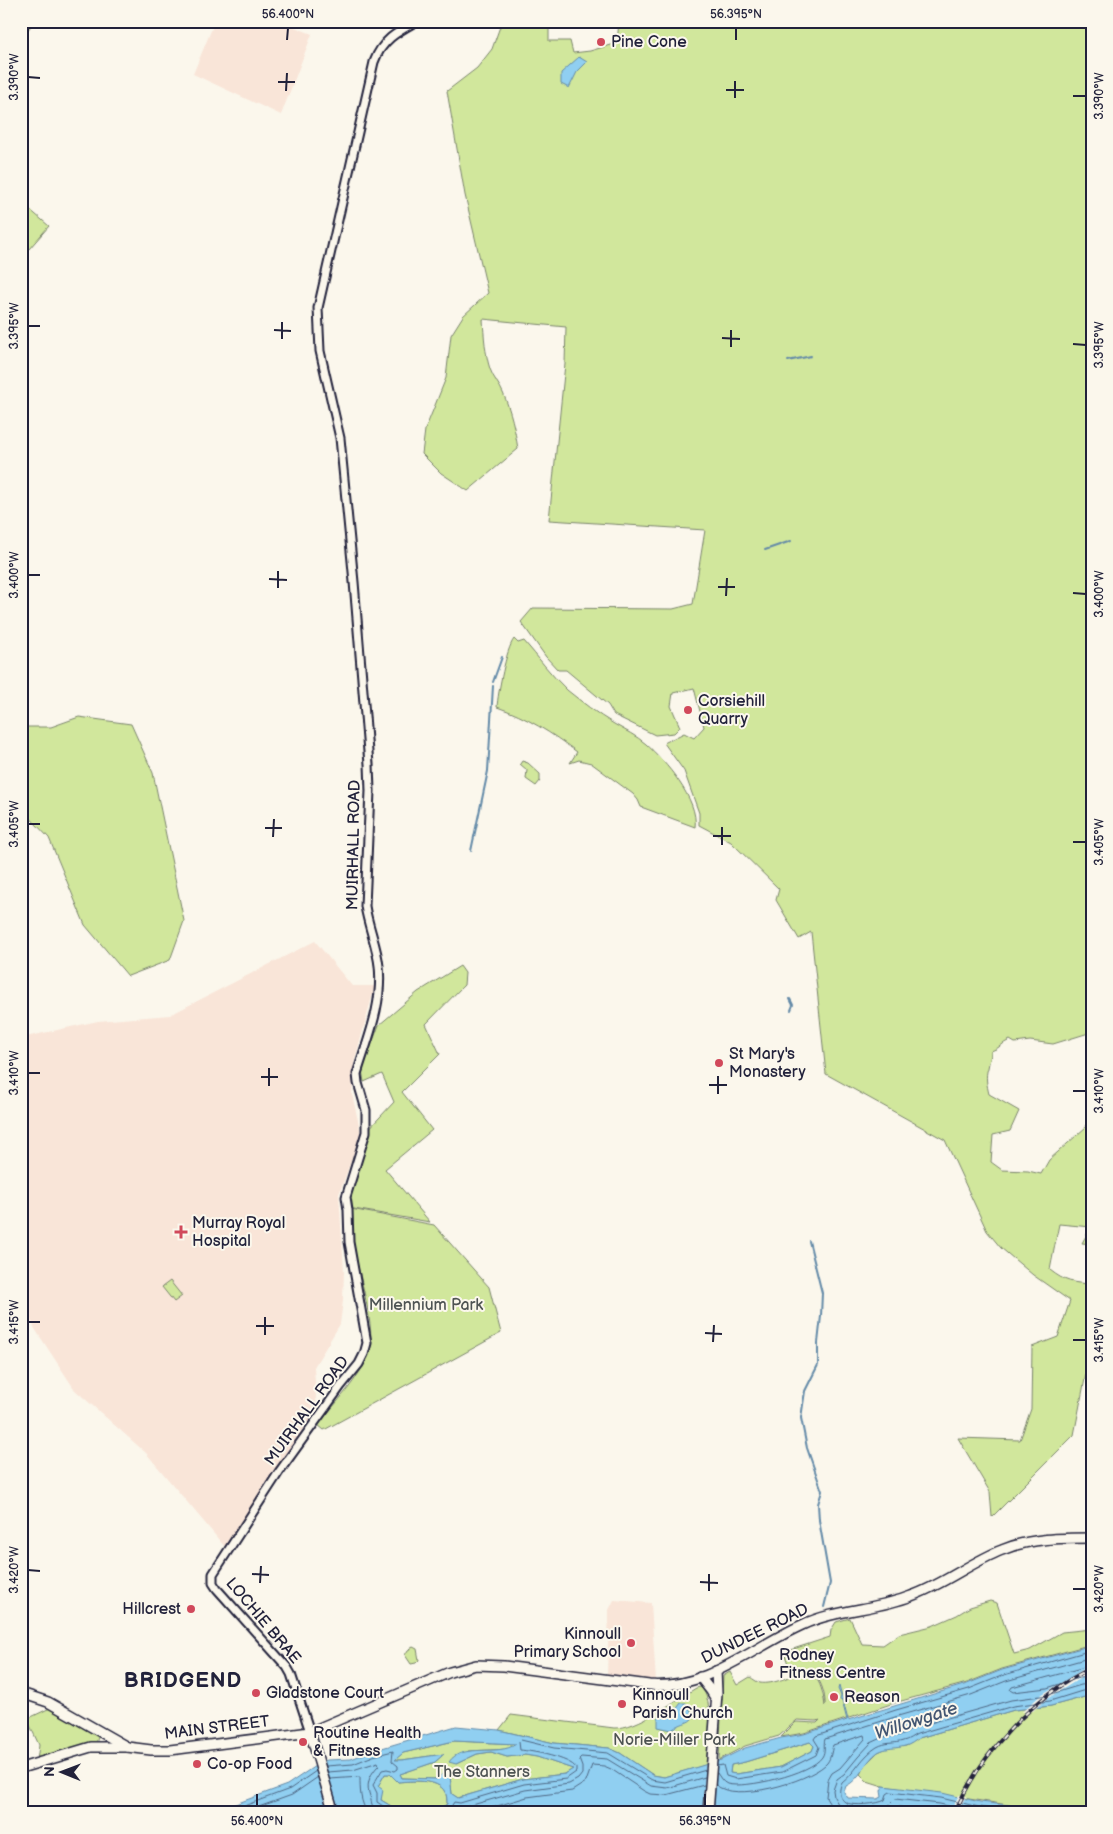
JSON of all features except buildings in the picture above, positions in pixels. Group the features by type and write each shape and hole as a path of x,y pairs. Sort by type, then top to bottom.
{"main road":[{"name":"DUNDEE ROAD","path":"310,1732 450,1672 476,1665 504,1666 660,1686 700,1678 804,1624 824,1617 911,1597 1002,1549 1033,1541 1092,1538"},
{"path":"708,1813 717,1690 716,1671"},
{"path":"700,1678 716,1700"},
{"path":"21,1693 48,1702 127,1747"},
{"path":"310,1732 334,1813"},
{"name":"MAIN STREET","path":"21,1768 91,1747 170,1750 310,1732"}],"street":[{"name":"MUIRHALL ROAD","path":"213,1574 279,1472 359,1364 367,1343 349,1242 346,1197 366,1132 366,1110 357,1074 377,1009 380,990 379,964 365,906 370,791 366,718 340,438 320,351 318,308 374,62 385,42 417,21"},
{"name":"LOCHIE BRAE","path":"213,1574 213,1583 217,1589 287,1667 310,1732"}],"shaded area":[{"path":"215,21 280,21 312,34 281,115 193,74"},
{"name":"Murray Royal Hospital","path":"315,941 352,986 375,986 354,1063 352,1094 361,1134 339,1194 344,1271 340,1324 314,1367 317,1413 225,1547 146,1453 75,1390 35,1329 24,1307 21,1296 21,1185 25,1153 21,1106 21,1038 98,1021 170,1015"},
{"name":"Kinnoull Primary School","path":"614,1600 651,1603 656,1682 607,1676 609,1610"}],"green space":[{"path":"24,21 35,21 21,38 21,25"},
{"path":"502,21 549,21 549,41 570,41 573,53 590,51 617,43 619,21 1092,21 1092,1032 1053,1044 1030,1041 1015,1043 1010,1040 991,1051 986,1078 989,1094 1019,1111 1010,1131 993,1135 991,1162 1002,1170 1028,1171 1041,1174 1049,1160 1086,1127 1092,1097 1092,1244 1082,1243 1091,1227 1059,1224 1050,1270 1070,1281 1092,1284 1092,1343 1074,1435 992,1517 990,1492 958,1438 1020,1440 1031,1409 1032,1347 1058,1337 1070,1301 1033,1275 1001,1248 987,1231 945,1140 826,1074 811,932 799,939 776,900 779,889 731,842 699,825 699,813 684,771 664,743 684,733 694,738 704,727 694,688 673,693 671,706 680,727 674,733 655,735 614,715 608,705 566,670 558,670 546,657 521,622 533,608 673,609 693,604 705,530 549,520 565,364 566,327 483,319 488,363 502,390 508,407 518,449 468,491 441,473 422,454 425,430 446,378 451,335 463,316 488,293 465,195 447,91 477,68 492,49"},
{"path":"21,202 49,226 29,249 21,242"},
{"path":"514,639 518,643 524,641 567,690 602,716 639,738 654,751 686,793 695,816 695,827 641,807 633,794 591,763 579,760 570,763 577,752 558,738 529,721 497,707 505,661"},
{"path":"79,717 131,724 153,773 184,921 170,960 128,976 85,925 49,838 21,808 21,727 51,727"},
{"path":"522,761 528,763 540,774 540,781 536,786 526,779 527,770 520,764"},
{"path":"460,966 465,973 464,985 426,1024 440,1054 402,1092 432,1130 385,1169 430,1222 348,1208 352,1172 366,1132 394,1102 382,1074 364,1082 362,1070 379,1025 418,992"},
{"name":"Millennium Park","path":"351,1209 434,1225 489,1287 501,1333 324,1430 318,1425 359,1373 369,1353 371,1343 369,1316 354,1247"},
{"path":"170,1281 182,1296 174,1302 162,1287"},
{"path":"990,1601 997,1603 1014,1654 1030,1650 1062,1632 1092,1629 1092,1644 1002,1669 967,1683 894,1703 804,1733 781,1737 796,1722 817,1723 820,1720 797,1720 779,1736 745,1746 719,1760 723,1676 730,1672 737,1685 750,1677 760,1683 771,1683 800,1673 809,1673 816,1678 821,1688 825,1706 823,1691 816,1676 808,1671 791,1673 784,1652 830,1637 831,1630 836,1622 850,1618 862,1644 883,1645 899,1634 932,1626 970,1607"},
{"path":"413,1647 417,1649 419,1660 411,1664 405,1655"},
{"name":"Norie-Miller Park","path":"700,1687 705,1693 709,1712 706,1765 664,1777 653,1775 609,1748 554,1743 499,1730 511,1715 614,1728 623,1727 645,1719"},
{"path":"1092,1695 1092,1813 1045,1813 1015,1806 883,1786 867,1781 860,1774 866,1764 878,1752 887,1748 906,1746 919,1738 1014,1710 1051,1706"},
{"path":"50,1708 99,1735 96,1743 37,1761 39,1745 27,1719"},
{"name":"The Stanners","path":"454,1741 516,1744 510,1749 468,1751 456,1764 477,1754 491,1752 507,1757 525,1755 537,1757 573,1769 565,1774 523,1779 458,1798 452,1794 450,1776 446,1770 437,1779 402,1778 400,1774 435,1762 444,1754 394,1760 403,1753"},
{"path":"810,1742 814,1746 812,1751 781,1767 736,1774 730,1773 731,1765"},
{"path":"385,1774 390,1774 398,1782 423,1781 436,1784 445,1792 447,1804 433,1813 392,1813 391,1806 381,1800 378,1786"},
{"path":"307,1806 316,1806 333,1813 296,1813"}],"water":[{"path":"579,57 587,62 577,72 569,88 561,84 561,73"},
{"name":"Willowgate","path":"1092,1645 1092,1695 1051,1706 1014,1710 919,1738 912,1743 898,1748 881,1750 869,1760 855,1779 846,1786 844,1792 848,1798 878,1799 882,1797 881,1791 883,1786 942,1793 980,1802 1015,1806 1045,1813 433,1813 447,1804 445,1792 441,1788 436,1784 423,1781 398,1782 390,1774 385,1774 378,1786 383,1790 381,1800 391,1806 392,1813 333,1813 316,1806 308,1806 296,1813 211,1813 287,1785 327,1760 351,1759 456,1726 499,1730 554,1743 609,1748 653,1775 664,1777 721,1760 745,1748 804,1734 847,1720 842,1701 840,1700 839,1686 848,1720 967,1684 1002,1670","holes":["454,1741 516,1744 509,1748 463,1753 455,1756 449,1762 456,1764 477,1754 491,1752 507,1757 525,1755 537,1757 573,1769 565,1774 523,1779 458,1798 452,1794 450,1776 446,1770 437,1779 402,1778 400,1774 435,1762 444,1754 395,1760 403,1753","810,1742 814,1746 812,1751 781,1767 736,1774 730,1773 731,1765"]},
{"path":"681,1703 686,1703 691,1710 692,1719 672,1730 658,1727 658,1718 662,1715 672,1715"}],"pier":[{"path":"1092,1664 1092,1671 1045,1700 1033,1711 1022,1712 1041,1695"},
{"path":"717,1759 713,1813 702,1813 706,1762"},
{"path":"959,1795 966,1796 957,1813 950,1813"}],"waterway":[{"path":"788,361 811,356"},
{"path":"765,550 791,541"},
{"path":"493,682 502,657"},
{"path":"471,851 488,771 493,686"},
{"path":"790,999 793,1005 791,1010"},
{"path":"809,1241 822,1293 821,1316 818,1365 805,1391 801,1418 807,1448 822,1491 818,1504 819,1520 830,1583 824,1607"}],"railway":[{"path":"955,1813 965,1791 978,1770 1011,1728 1050,1693 1092,1668"}],"place":[{"name":"Pine Cone","path":"601,42"},
{"name":"Corsiehill Quarry","path":"688,710"},
{"name":"St Mary's Monastery","path":"719,1063"},
{"name":"Murray Royal Hospital","path":"181,1232"},
{"name":"Hillcrest","path":"191,1609"},
{"name":"Kinnoull Primary School","path":"631,1643"},
{"name":"Rodney Fitness Centre","path":"769,1664"},
{"name":"Gladstone Court","path":"256,1693"},
{"name":"Reason","path":"834,1697"},
{"name":"Kinnoull Parish Church","path":"622,1704"},
{"name":"Routine Health & Fitness","path":"303,1742"},
{"name":"Co-op Food","path":"197,1764"}],"district":[{"name":"BRIDGEND","path":"183,1680"}]}
